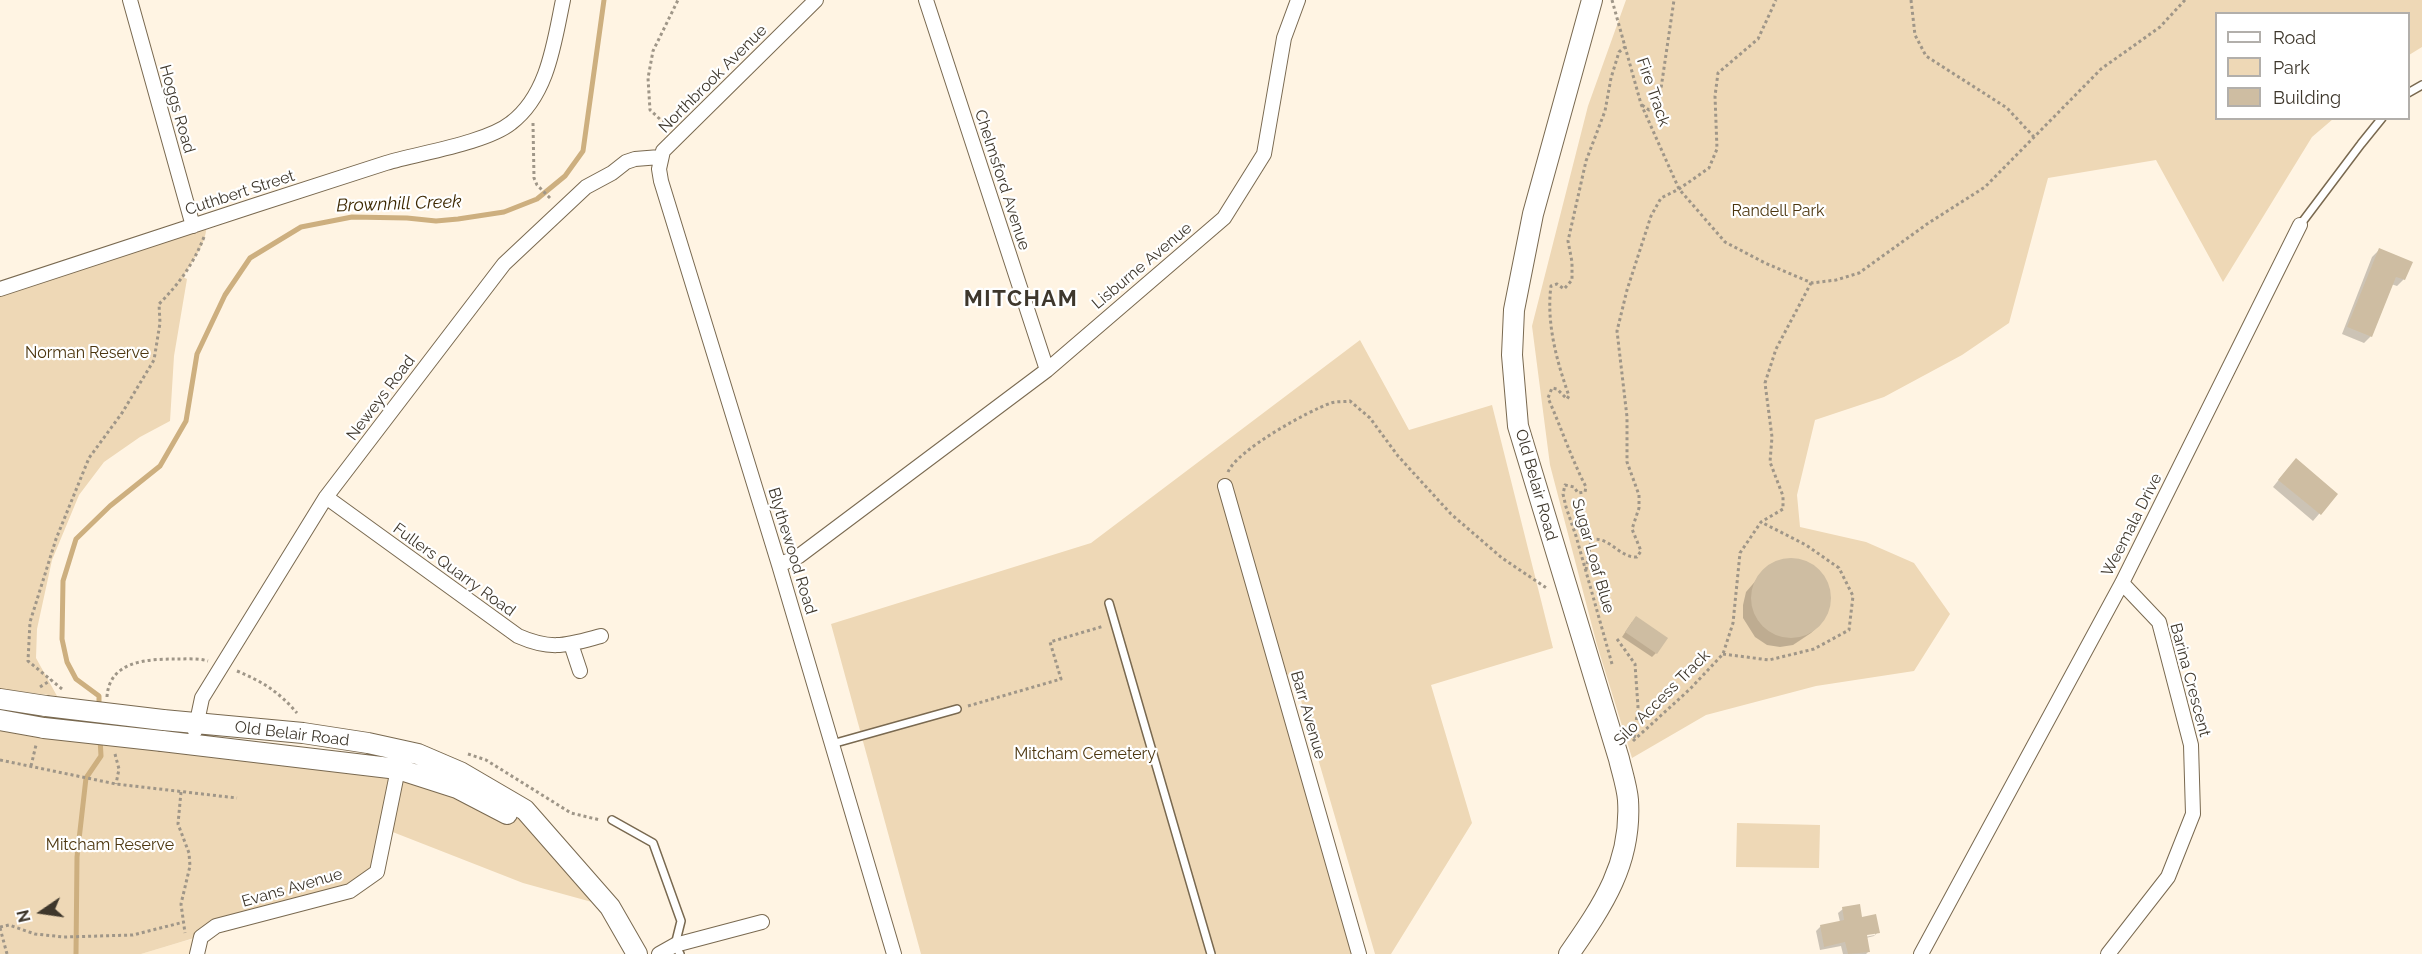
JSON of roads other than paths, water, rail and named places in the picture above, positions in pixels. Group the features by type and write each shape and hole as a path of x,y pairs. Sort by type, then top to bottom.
{"main road":[{"name":"Old Belair Road","path":"1569,954 1612,888 1624,854 1628,826 1628,798 1619,759 1518,426 1512,355 1514,310 1533,214 1593,0"},
{"name":"Old Belair Road","path":"0,699 196,724 303,733 400,760 514,818 556,843 610,907 637,954"},
{"name":"Old Belair Road","path":"0,720 44,728 194,745 400,760"}],"street":[{"name":"Hoggs Road","path":"130,0 199,224"},
{"name":"Cuthbert Street","path":"0,289 388,163 492,134 510,124 523,113 537,94 547,69 562,0"},
{"name":"Northbrook Avenue","path":"660,157 663,151 816,0"},
{"name":"Chelmsford Avenue","path":"926,0 1047,370"},
{"name":"Lisburne Avenue","path":"779,565 799,556 1047,370 1224,219 1264,154 1284,38 1298,0"},
{"name":"Neweys Road","path":"194,745 202,698 326,497 504,264 586,187 612,173 626,162 660,157"},
{"name":"Blythewood Road","path":"660,157 661,181 779,565 894,954"},
{"name":"Weemala Drive","path":"1921,954 2122,583 2300,225"},
{"name":"Barr Avenue","path":"1225,486 1359,954"},
{"name":"Fullers Quarry Road","path":"326,497 518,636 552,647 601,636"},
{"name":"Barina Crescent","path":"2108,954 2168,877 2193,814 2191,745 2159,622 2122,583"},
{"path":"571,644 580,671"},
{"name":"Evans Avenue","path":"198,949 201,937 216,926 350,891 377,872 400,760"},
{"path":"659,954 762,922"}],"lane":[{"name":"Weemala Drive","path":"2300,225 2380,120"},
{"path":"1109,603 1211,954"},
{"path":"832,744 957,709"},
{"path":"612,820 653,843 681,921 678,949"}],"waterway":[{"name":"Brownhill Creek","path":"99,708 99,696 76,679 67,662 62,639 63,581 76,539 110,506 160,466 186,421 197,354 225,295 250,258 301,227 352,217 436,221 458,219 504,212 537,199 565,176 583,151 604,0"},
{"name":"Brownhill Creek","path":"76,954 77,857 86,778 101,756 100,738"}],"district":[{"name":"MITCHAM","path":"1021,299"}],"park label":[{"name":"Randell Park","path":"1778,211"},
{"name":"Norman Reserve","path":"87,353"},
{"name":"Mitcham Cemetery","path":"1085,754"},
{"name":"Mitcham Reserve","path":"110,845"}]}
